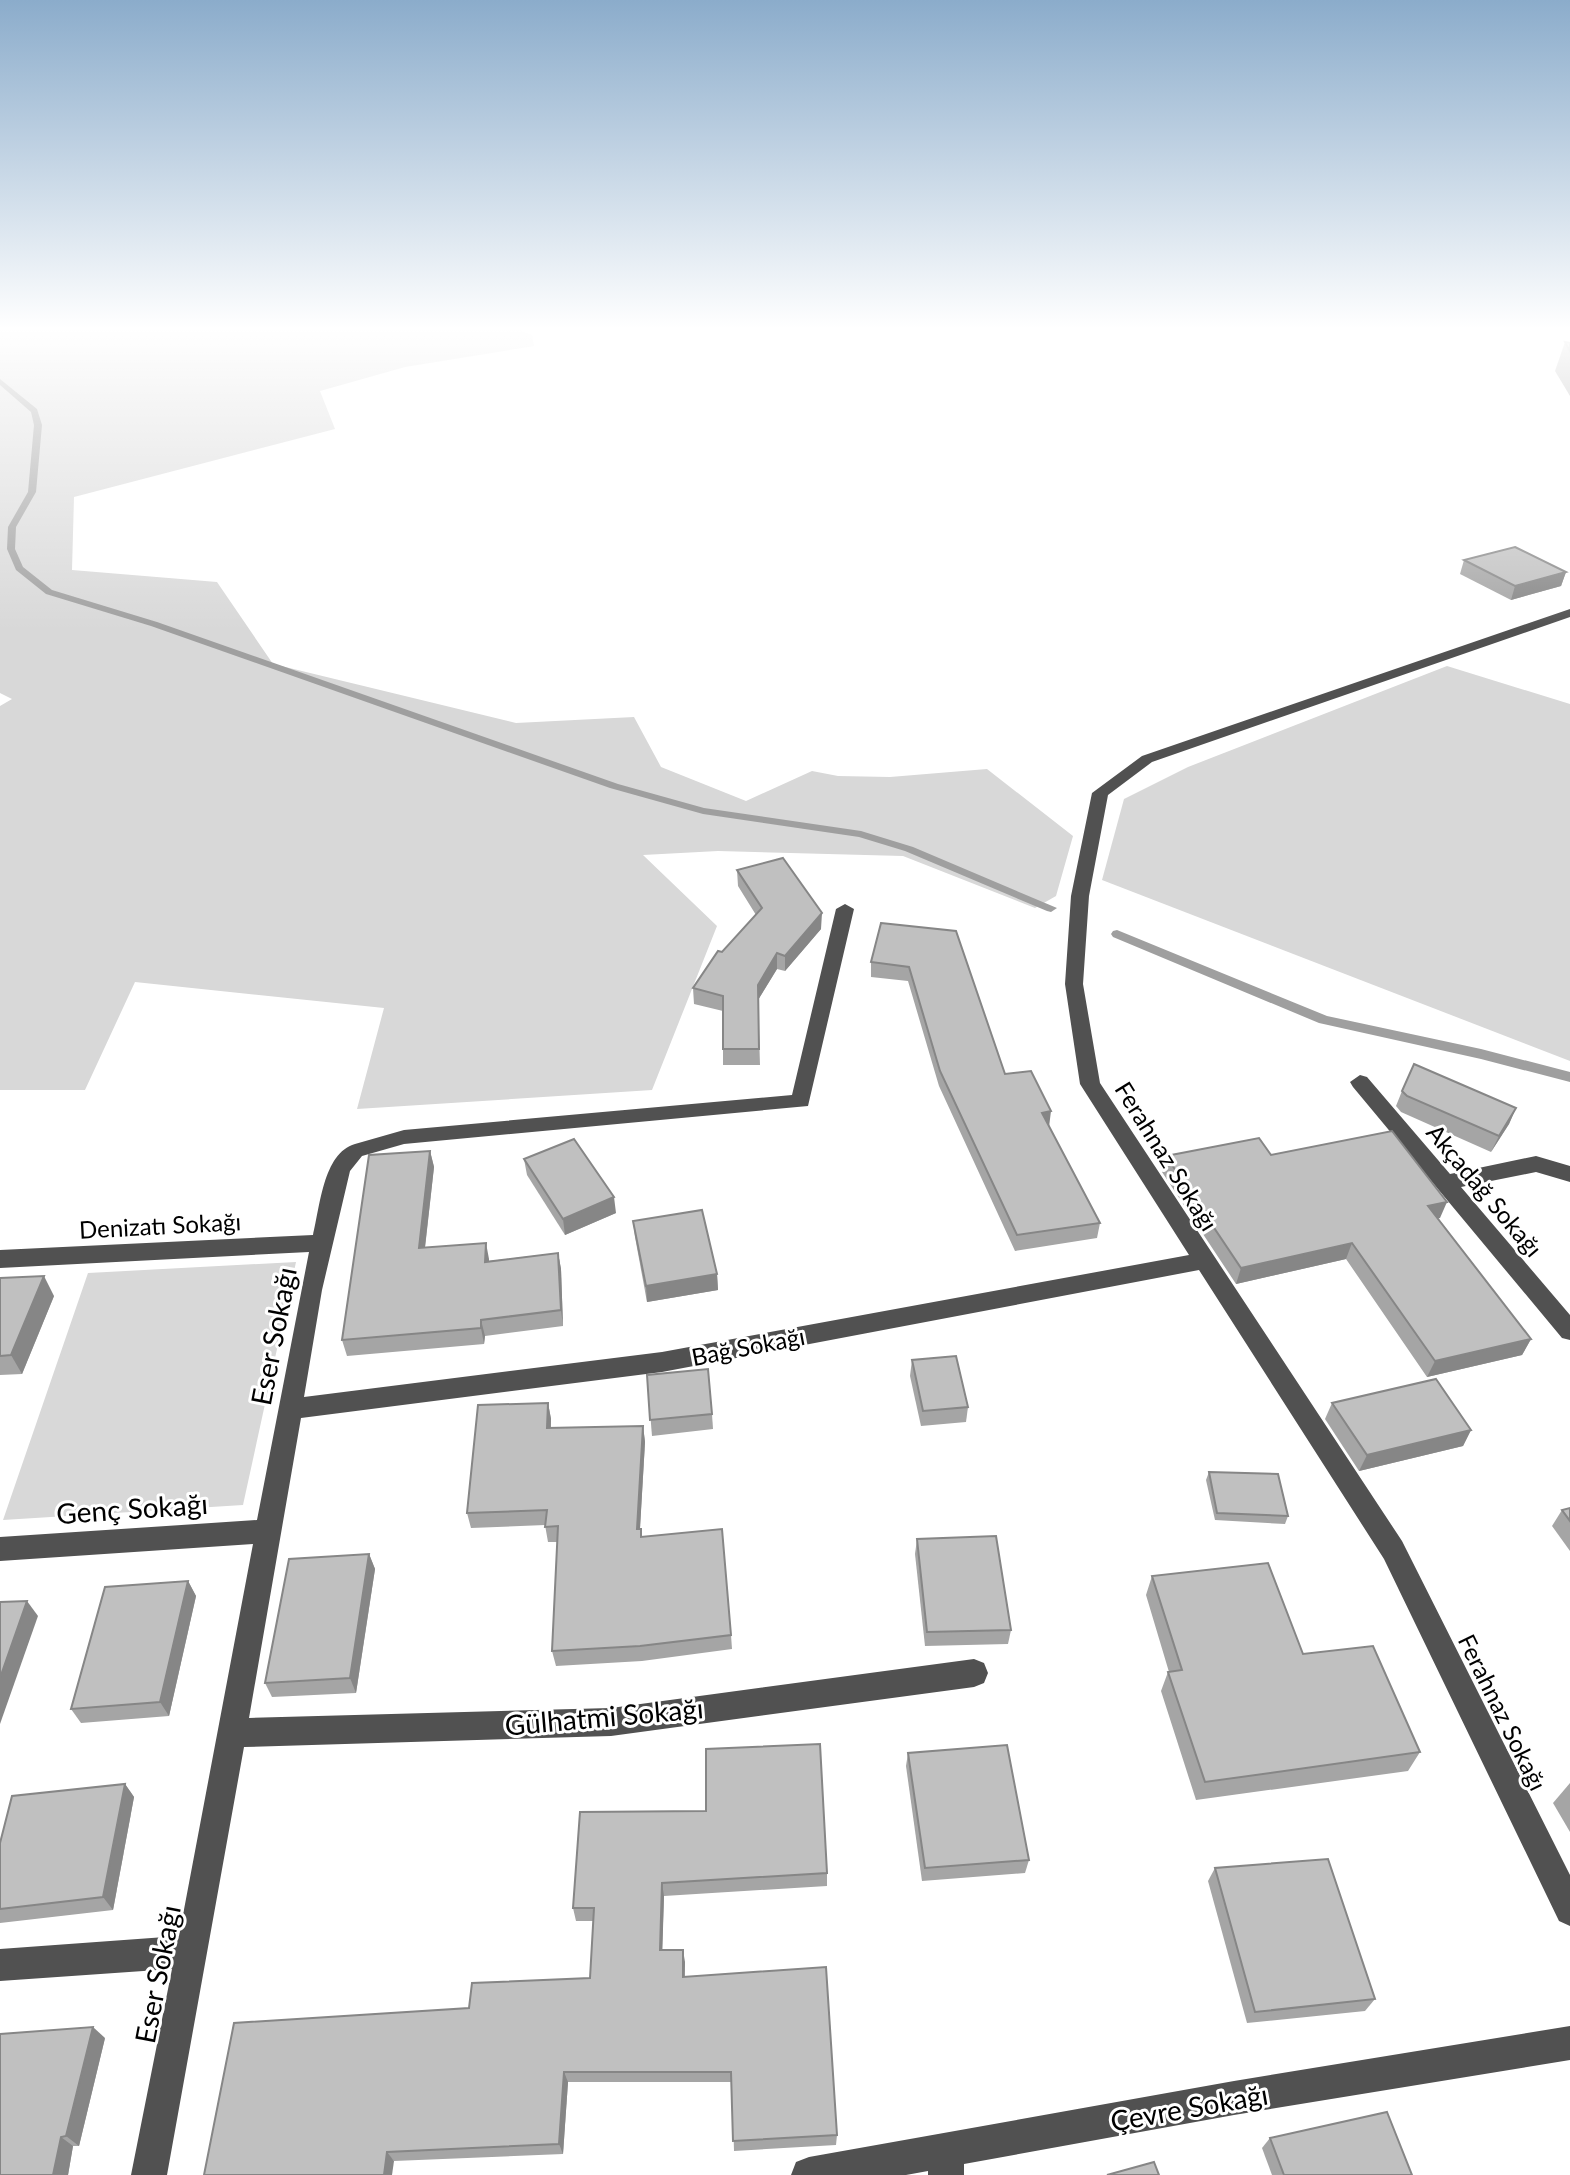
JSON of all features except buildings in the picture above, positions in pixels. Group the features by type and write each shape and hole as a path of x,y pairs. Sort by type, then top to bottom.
{"street":[{"name":"Ferahnaz Sokağı","path":"1570,613 1147,759 1100,793 1080,896 1074,984 1090,1084 1202,1261 1393,1550 1500,1762 1570,1910"},
{"name":"Eser Sokağı","path":"149,2175 290,1409 322,1243 340,1169 355,1151 404,1137 801,1101 845,909"},
{"name":"Akçadağ Sokağı","path":"1360,1082 1570,1331"},
{"path":"1445,1183 1536,1164 1570,1174"},
{"name":"Denizatı Sokağı","path":"0,1259 322,1243"},
{"name":"Bağ Sokağı","path":"290,1409 662,1362 1202,1261"},
{"name":"Genç Sokağı","path":"0,1549 268,1531"},
{"name":"Gülhatmi Sokağı","path":"232,1733 611,1722 974,1673"},
{"path":"0,1965 191,1951"},
{"name":"Çevre Sokağı","path":"809,2175 947,2163 1219,2101 1570,2043"}],"shaded area":[{"path":"0,428 334,428 74,497 72,570 217,582 273,664 516,723 634,717 661,767 746,801 812,771 838,776 890,777 987,769 1073,836 1056,896 1035,908 903,856 718,851 643,855 717,926 652,1090 357,1109 384,1008 135,982 85,1090 0,1090 0,706 12,699 0,693"},
{"path":"1447,666 1570,704 1570,1061 1102,880 1124,799 1188,767"},
{"path":"296,1262 243,1505 3,1520 88,1273"}],"waterway":[{"path":"38,428 32,492 12,527 11,549 19,568 49,592 154,624 614,786 703,811 861,834 909,849 1051,908"},
{"path":"1117,934 1324,1020 1570,1077"}]}
